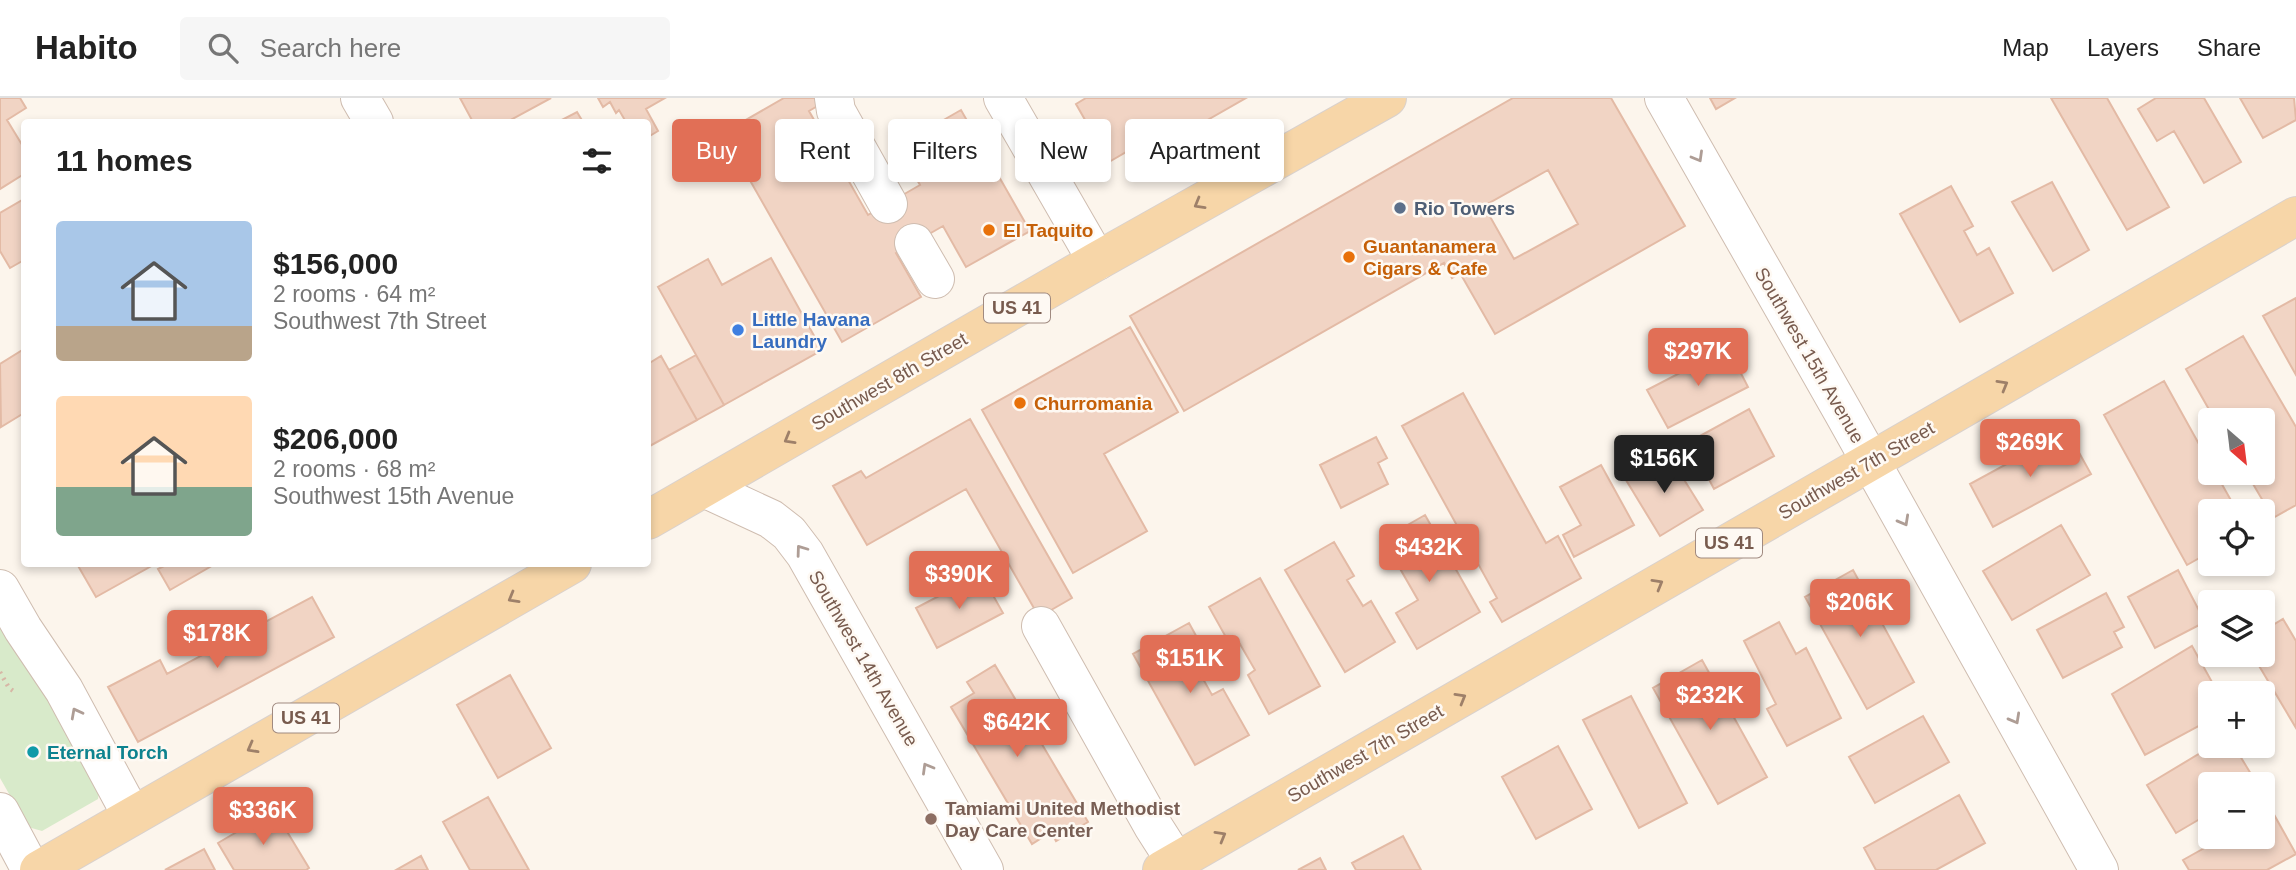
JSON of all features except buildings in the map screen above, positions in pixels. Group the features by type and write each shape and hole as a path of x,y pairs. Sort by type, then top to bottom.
{"main road":[{"name":"Southwest 8th Street","path":"651,518 1379,100"},
{"name":"Southwest 7th Street","path":"1169,866 2296,216"},
{"name":"US 41","path":"39,870 567,567"}],"street":[{"path":"360,98 372,119"},
{"name":"Southwest 15th Avenue","path":"1664,98 1871,461 2099,870"},
{"path":"1010,100 1097,261"},
{"path":"843,102 888,204"},
{"path":"914,243 935,279"},
{"name":"Southwest 14th Avenue","path":"704,488 771,519 789,533 805,554 984,870"},
{"path":"0,589 64,690 132,816"},
{"path":"1041,626 1153,826 1169,866"},
{"path":"0,812 31,870"}],"green space":[{"path":"0,623 57,709 100,787 98,799 42,831 28,827 0,778"}],"place":[{"name":"Rio Towers","path":"1400,208"},
{"name":"El Taquito","path":"989,230"},
{"name":"Guantanamera Cigars & Cafe","path":"1349,257"},
{"name":"Little Havana Laundry","path":"738,330"},
{"name":"Churromania","path":"1020,403"},
{"name":"Eternal Torch","path":"33,752"},
{"name":"Tamiami United Methodist Day Care Center","path":"931,819"}]}
